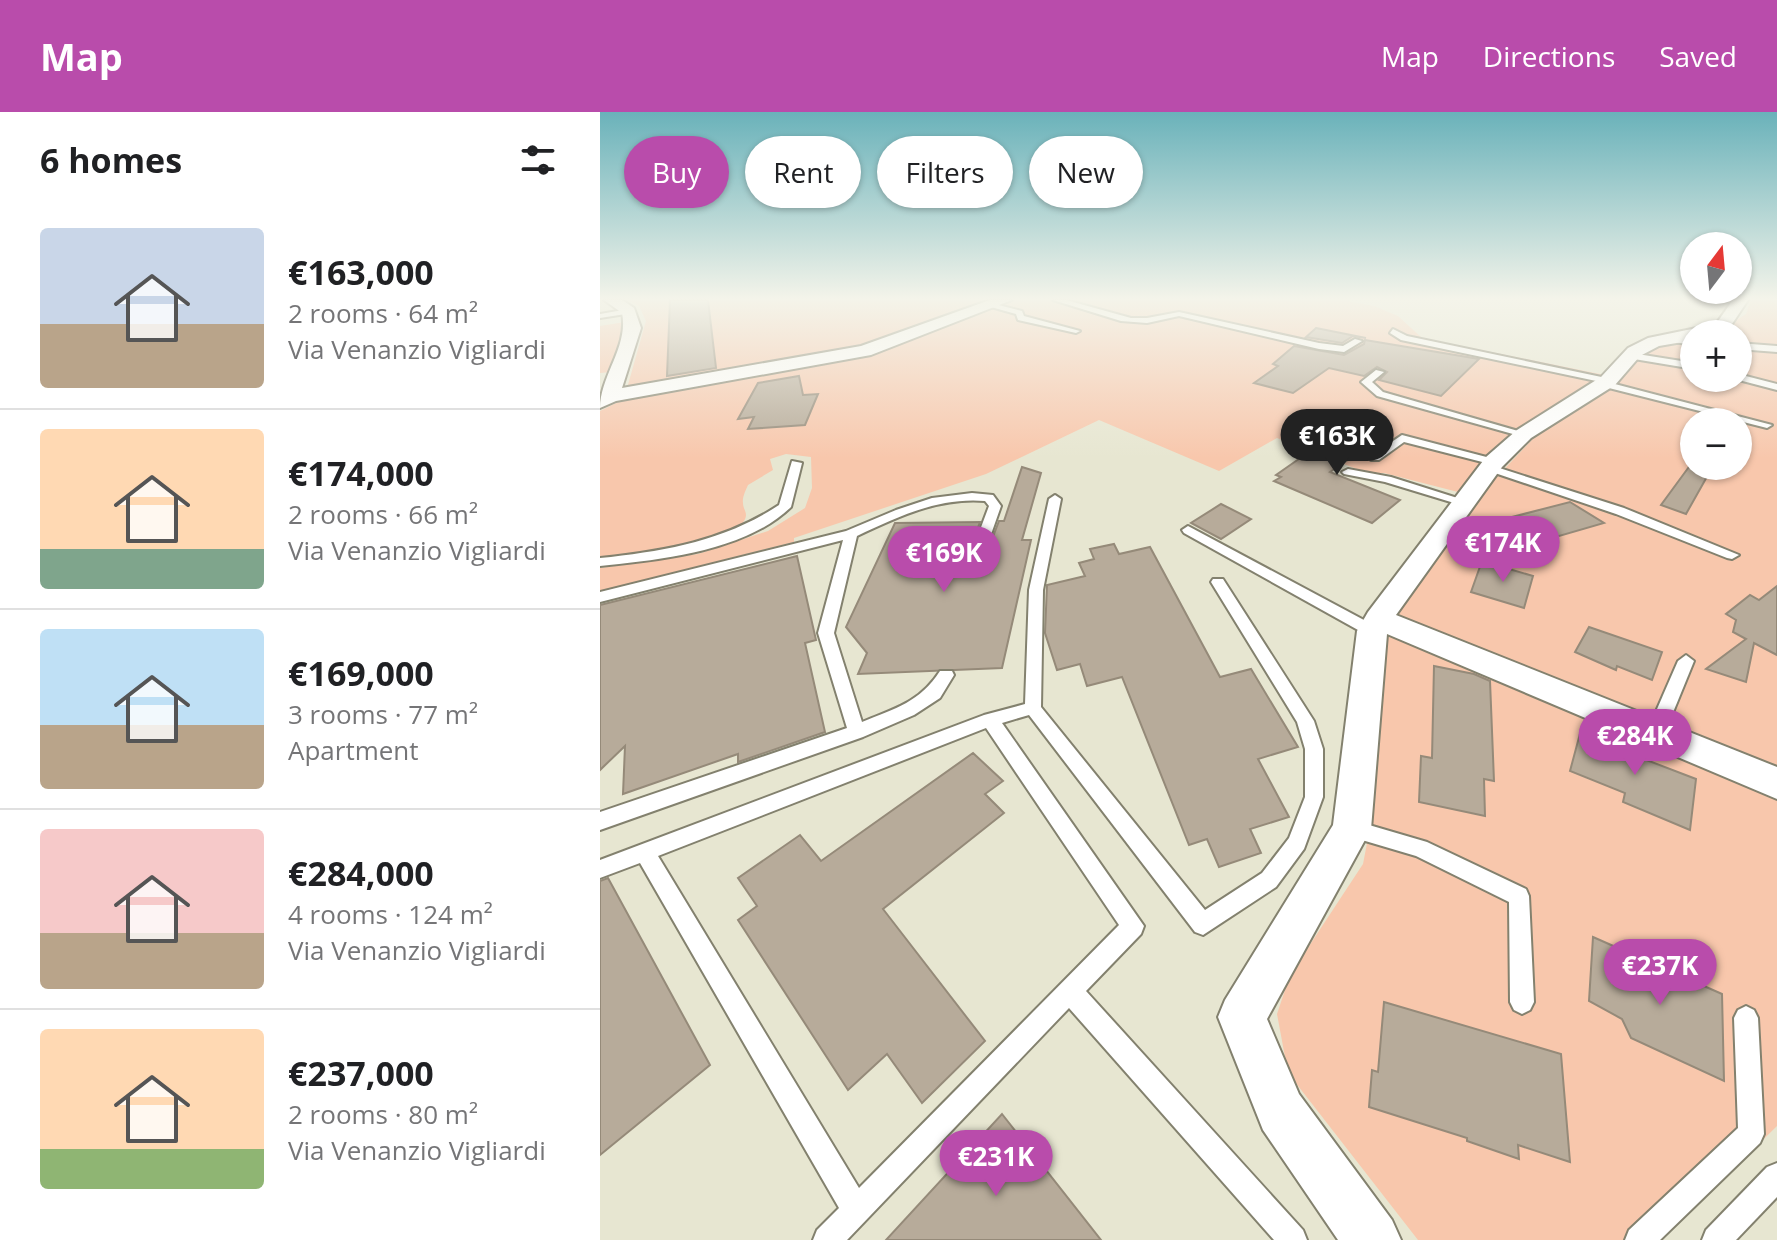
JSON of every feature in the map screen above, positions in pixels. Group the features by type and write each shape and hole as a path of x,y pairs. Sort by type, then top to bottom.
{"street":[{"path":"605,399 623,353"},
{"path":"605,399 856,353"},
{"path":"1372,1240 1281,1112 1242,1017 1352,829 1375,625 1492,465 1524,434 1614,375 1641,353"},
{"path":"1375,625 1656,732 1777,783"}],"lane":[{"path":"1487,353 1614,375 1715,405"},
{"path":"1614,375 1680,368"},
{"path":"1379,372 1366,382 1380,394 1524,434"},
{"path":"1614,375 1767,425"},
{"path":"1752,381 1777,387"},
{"path":"1375,458 1402,438 1492,465 1732,555"},
{"path":"600,562 700,549 745,533 785,507 796,463"},
{"path":"1348,472 1387,479 1464,502"},
{"path":"600,597 851,534 899,511 972,495 989,498 995,506 978,554"},
{"path":"1055,499 1036,590 1033,708 1203,924 1269,880 1297,843 1314,797 1314,749 1305,721 1218,582"},
{"path":"1188,530 1375,625"},
{"path":"851,534 826,633 857,732"},
{"path":"1656,732 1686,661"},
{"path":"600,821 857,732 934,694 946,675"},
{"path":"600,869 990,720 1033,708"},
{"path":"827,1240 1133,926 990,720"},
{"path":"1352,829 1420,848 1519,896 1522,1002"},
{"path":"645,852 856,1210"},
{"path":"1070,991 1293,1240"},
{"path":"1639,1240 1751,1134 1746,1018"},
{"path":"1716,1240 1777,1177"}],"shaded area":[{"path":"600,353 616,353 611,372 600,373"},
{"path":"637,353 1494,353 1605,375 1491,458 1458,492 1384,473 1367,473 1277,438 1219,471 1099,420 986,474 794,538 794,542 600,591 600,568 698,554 768,531 805,508 812,488 811,457 786,454 770,459 773,470 748,485 743,501 745,518 734,531 718,539 678,550 600,558 600,411 624,399"},
{"path":"1642,353 1680,353 1680,392 1752,392 1752,353 1777,353 1777,1126 1661,1240 1418,1240 1288,1073 1277,1014 1290,975 1363,864 1374,807 1376,726 1388,638 1397,613 1478,497 1544,427 1608,388"}],"building":[{"path":"668,353 714,353 716,368 667,376"},
{"path":"1286,353 1441,353 1479,359 1441,396 1379,380 1387,372 1377,367 1364,376 1329,368 1293,393 1254,383 1278,366 1273,364"},
{"path":"799,376 803,395 818,394 805,425 748,429 754,417 738,419 758,383"},
{"path":"1346,426 1380,438 1330,472 1400,500 1372,523 1274,481 1281,477 1276,475"},
{"path":"1022,467 1041,473 1022,540 1031,540 1002,668 858,674 867,653 846,627 895,523 980,522 968,555 977,561 984,560 999,521 1004,521"},
{"path":"1680,479 1705,480 1686,514 1661,505"},
{"path":"1570,502 1604,523 1542,541 1512,517"},
{"path":"1221,504 1251,519 1221,539 1191,523"},
{"path":"1114,544 1119,554 1150,547 1220,677 1251,669 1298,747 1258,759 1289,817 1250,829 1261,853 1219,867 1207,839 1189,845 1122,677 1087,686 1080,664 1057,670 1045,633 1047,585 1085,576 1079,563 1094,559 1090,549"},
{"path":"797,556 816,640 805,643 825,732 738,762 738,754 623,794 625,746 600,770 600,605"},
{"path":"1482,561 1533,576 1524,608 1471,592"},
{"path":"1777,586 1777,655 1754,643 1746,682 1706,669 1746,639 1733,632 1736,620 1726,614 1750,595 1759,600"},
{"path":"1589,627 1662,652 1652,680 1617,666 1616,670 1575,652"},
{"path":"1434,666 1474,674 1490,681 1494,781 1484,779 1485,816 1419,802 1421,756 1432,758"},
{"path":"1582,726 1637,748 1636,756 1696,779 1690,830 1623,802 1625,793 1570,771"},
{"path":"973,753 1003,781 985,794 1004,813 883,909 985,1041 922,1103 887,1054 848,1090 738,920 757,906 738,878 800,835 821,861"},
{"path":"608,878 710,1065 600,1155 600,881"},
{"path":"1593,937 1722,994 1724,1081 1631,1038 1622,1019 1589,1001"},
{"path":"1384,1002 1561,1054 1570,1162 1518,1145 1519,1159 1467,1141 1467,1138 1369,1107 1372,1070 1378,1072"},
{"path":"1002,1114 1101,1240 886,1240"}]}
